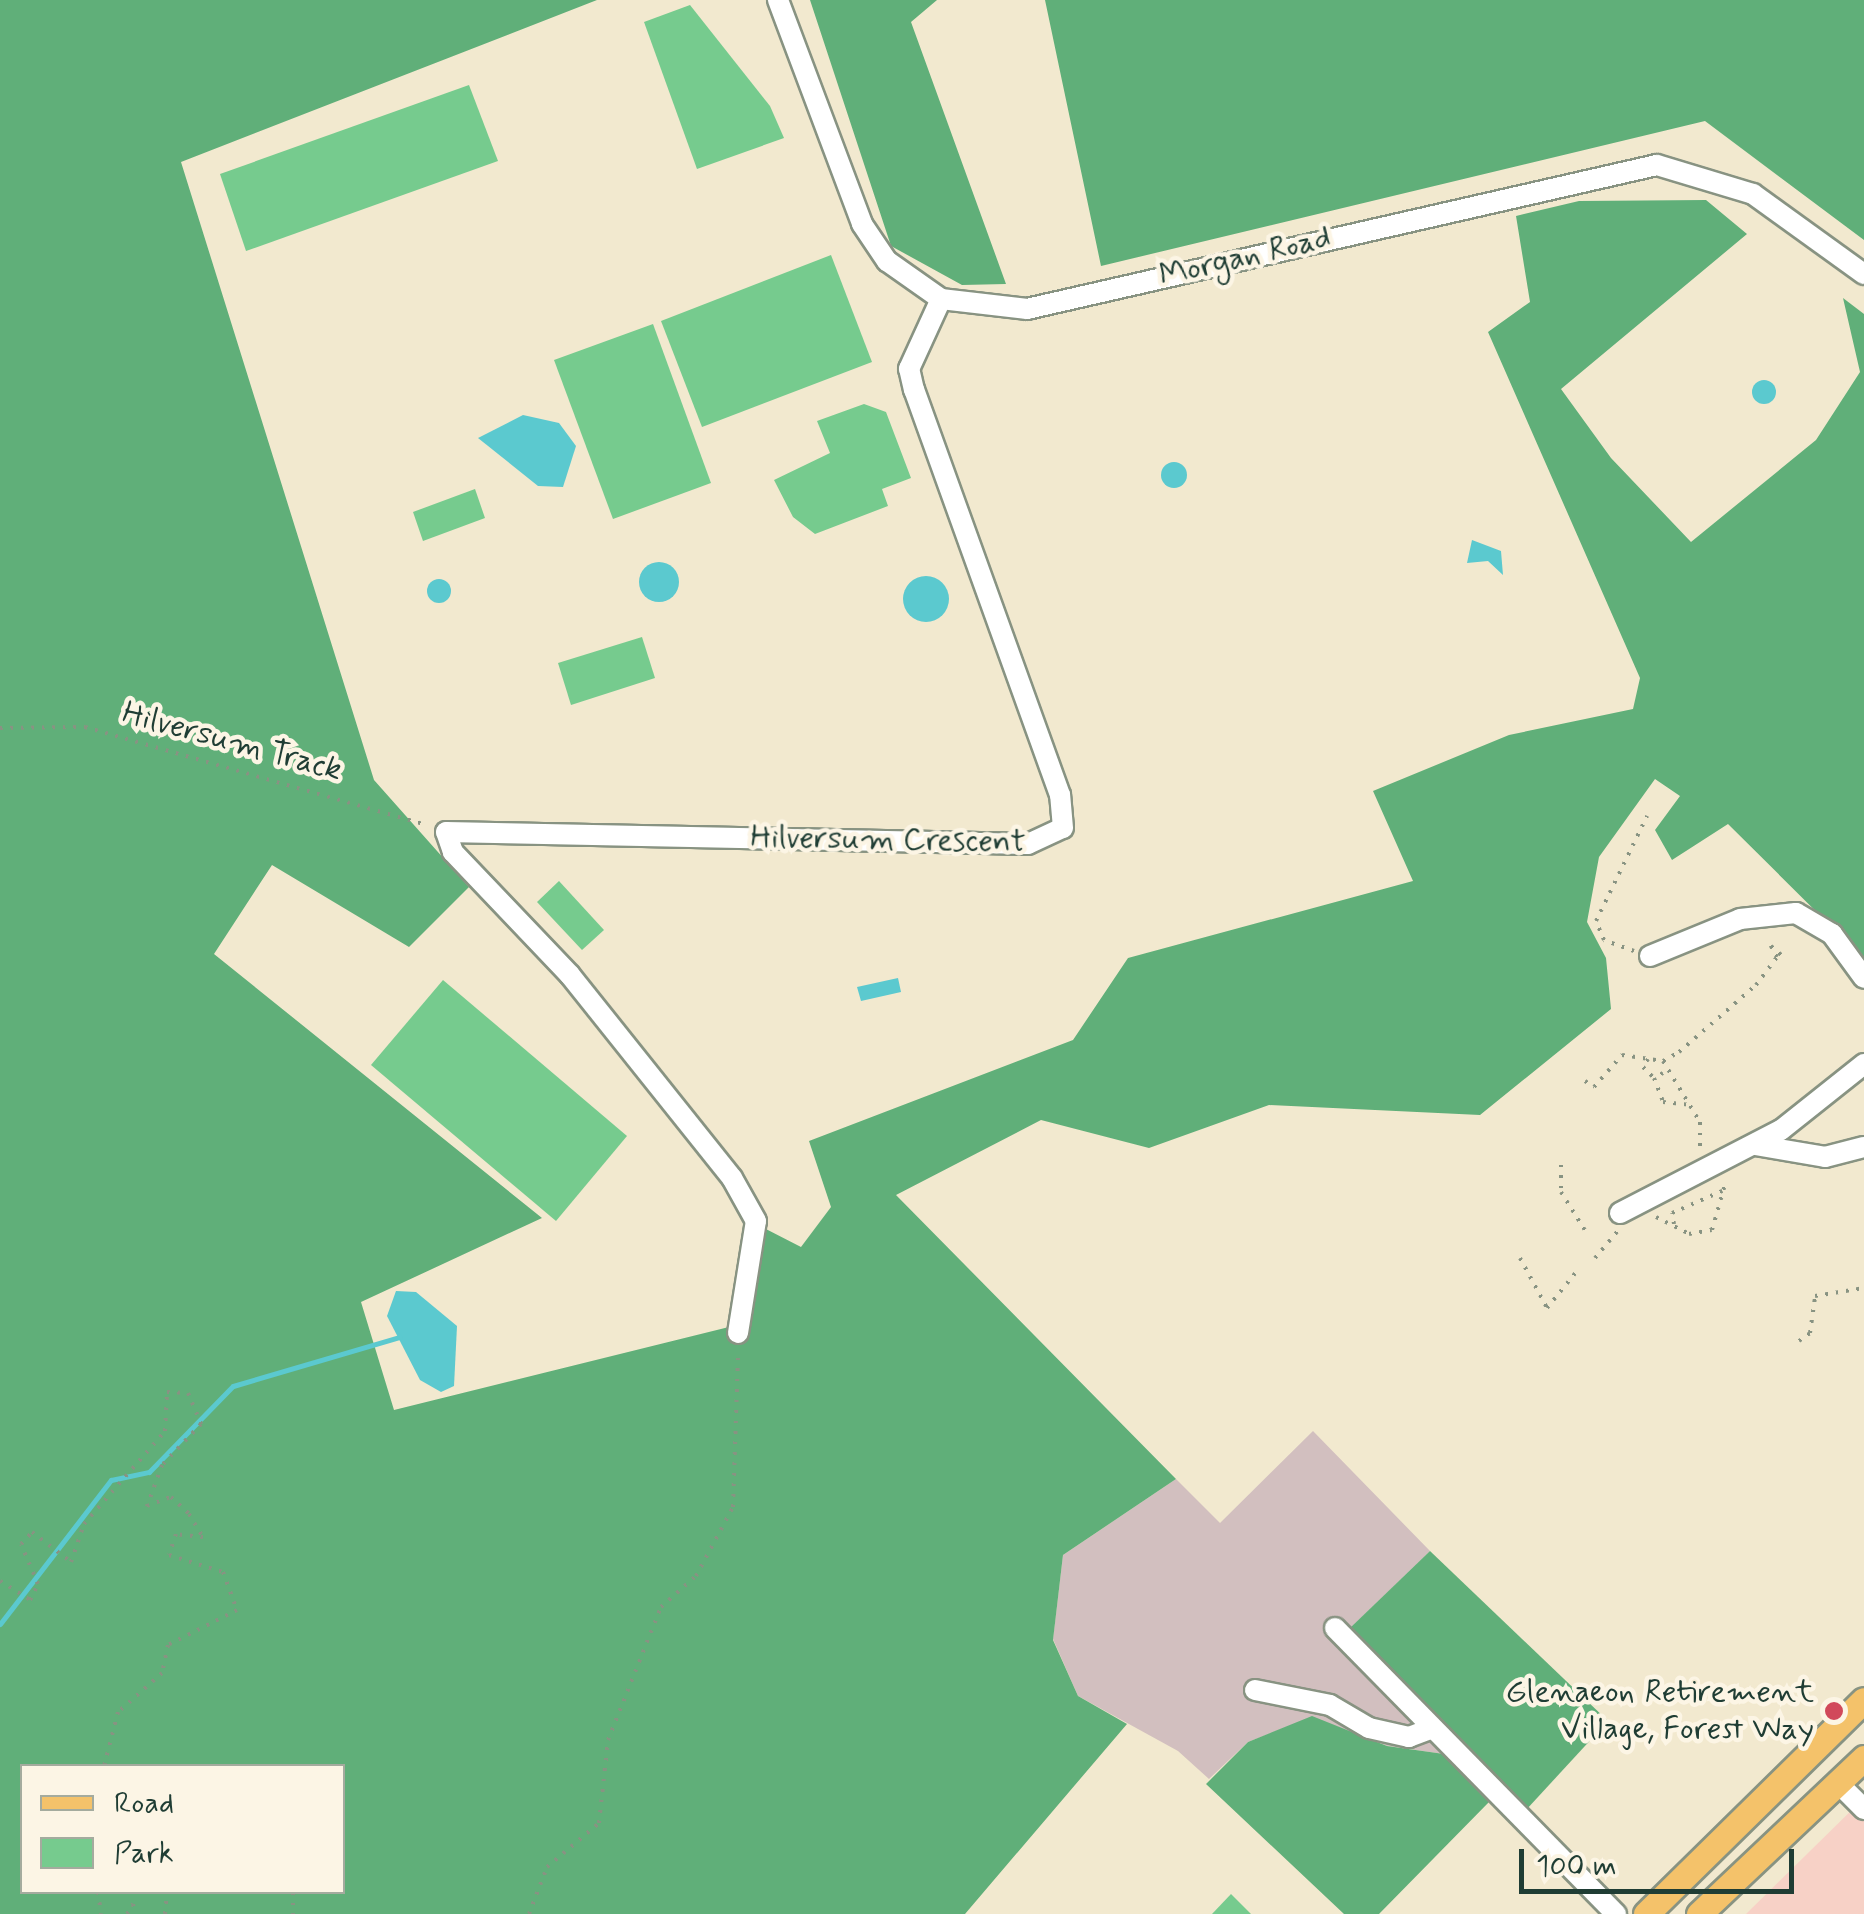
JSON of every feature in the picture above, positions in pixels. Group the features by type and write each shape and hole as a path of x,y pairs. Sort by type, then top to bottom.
{"main road":[{"path":"1646,1914 1864,1700"},
{"path":"1699,1914 1864,1758"}],"street":[{"name":"Morgan Road","path":"778,0 862,224 887,261 941,299 1027,309 1657,165 1753,194 1864,274"},
{"name":"Hilversum Crescent","path":"446,832 1028,844 1062,828 1060,795 914,390 910,369 941,299"},
{"path":"446,832 453,852 570,974 732,1178 756,1222 738,1334"},
{"path":"1650,956 1740,918 1796,912 1832,934 1864,978"},
{"path":"1622,1218 1754,1146 1864,1064"},
{"path":"1754,1146 1825,1156 1864,1147"},
{"path":"1335,1628 1616,1914"},
{"path":"1255,1690 1330,1705 1369,1728 1409,1737 1432,1728"},
{"path":"1838,1784 1864,1810"}],"path":[{"name":"Hilversum Track","path":"0,728 86,726 279,775 446,832"},
{"path":"1647,816 1596,921 1604,940 1650,956"},
{"path":"1585,1081 1594,1087 1622,1055 1663,1061 1756,985 1777,956 1772,946 1785,958"},
{"path":"1648,1059 1643,1067 1654,1078 1671,1110 1693,1104"},
{"path":"1663,1061 1663,1073 1693,1104 1703,1159"},
{"path":"1654,1078 1663,1073"},
{"path":"1561,1165 1561,1192 1588,1234"},
{"path":"1643,1215 1674,1224 1689,1234 1712,1230 1734,1168"},
{"path":"1720,1174 1724,1190"},
{"path":"1674,1224 1672,1214 1724,1190"},
{"path":"1596,1258 1622,1218"},
{"path":"1520,1258 1547,1308 1578,1272"},
{"path":"1798,1341 1810,1333 1815,1296 1864,1287"},
{"path":"529,1914 547,1867 599,1823 608,1740 662,1607 696,1576 734,1507 738,1334"},
{"path":"0,1582 30,1600 38,1584 21,1544 32,1532 70,1562 105,1499 166,1430 167,1392 188,1393 201,1424 162,1464 146,1506 171,1497 189,1514 203,1537 176,1534 169,1555 223,1572 237,1610 168,1645 162,1673 118,1712 105,1764"},
{"path":"127,1914 132,1904 135,1914"}],"shaded area":[{"path":"1313,1431 1430,1551 1335,1643 1444,1754 1387,1746 1312,1717 1248,1742 1209,1779 1178,1751 1078,1696 1053,1639 1063,1555 1176,1479 1220,1523"},
{"path":"1864,1798 1864,1914 1746,1914"}],"green space":[{"path":"0,0 597,0 181,162 374,780 469,887 409,947 272,865 214,954 542,1218 361,1302 394,1410 733,1326 752,1222 801,1247 831,1207 809,1141 1073,1040 1128,958 1413,881 1373,791 1509,735 1633,709 1640,678 1488,332 1530,302 1516,216 1579,201 1706,200 1747,234 1561,389 1611,458 1691,542 1816,440 1860,372 1843,298 1864,314 1864,959 1728,824 1672,860 1655,830 1680,796 1655,779 1599,857 1587,922 1606,958 1611,1009 1480,1115 1269,1105 1149,1148 1041,1120 896,1195 1176,1479 1063,1555 1053,1640 1078,1696 1127,1724 965,1914 0,1914"},
{"path":"810,0 937,0 911,22 1006,284 962,285 891,246"},
{"path":"1045,0 1864,0 1864,240 1705,121 1101,266"},
{"path":"690,5 770,106 784,138 697,169 644,22"},
{"path":"469,85 498,161 246,251 220,174"},
{"path":"831,255 872,362 702,427 661,321"},
{"path":"653,324 711,483 613,519 554,360"},
{"path":"864,404 886,412 911,478 882,489 888,506 815,534 793,517 774,480 830,453 817,421"},
{"path":"475,489 485,518 423,541 413,512"},
{"path":"642,637 655,678 571,705 558,663"},
{"path":"559,881 604,930 582,950 537,902"},
{"path":"443,980 627,1136 556,1221 371,1065"},
{"path":"1430,1551 1608,1721 1526,1810 1349,1629"},
{"path":"1312,1716 1387,1746 1444,1754 1489,1802 1379,1914 1344,1914 1206,1784 1248,1742"},
{"path":"1231,1894 1251,1914 1212,1914"}],"water":[{"path":"1764,380 1773,383 1773,401 1764,404 1755,401 1752,392 1755,383"},
{"path":"523,415 559,423 576,446 563,487 538,486 478,438"},
{"path":"1174,462 1183,466 1187,475 1183,484 1174,488 1165,484 1161,475 1165,466"},
{"path":"1472,540 1501,551 1503,575 1488,561 1467,563"},
{"path":"659,562 673,568 679,582 673,596 659,602 645,596 639,582 645,568"},
{"path":"926,576 942,583 949,599 942,615 926,622 910,615 903,599 910,583"},
{"path":"439,579 451,591 439,603 427,591"},
{"path":"898,978 901,992 861,1001 857,987"},
{"path":"396,1291 416,1292 457,1326 454,1386 441,1392 420,1380 387,1316"}],"waterway":[{"path":"0,1624 111,1480 149,1472 233,1386 400,1337"}],"place":[{"name":"Glenaeon Retirement Village, Forest Way","path":"1834,1711"}]}
